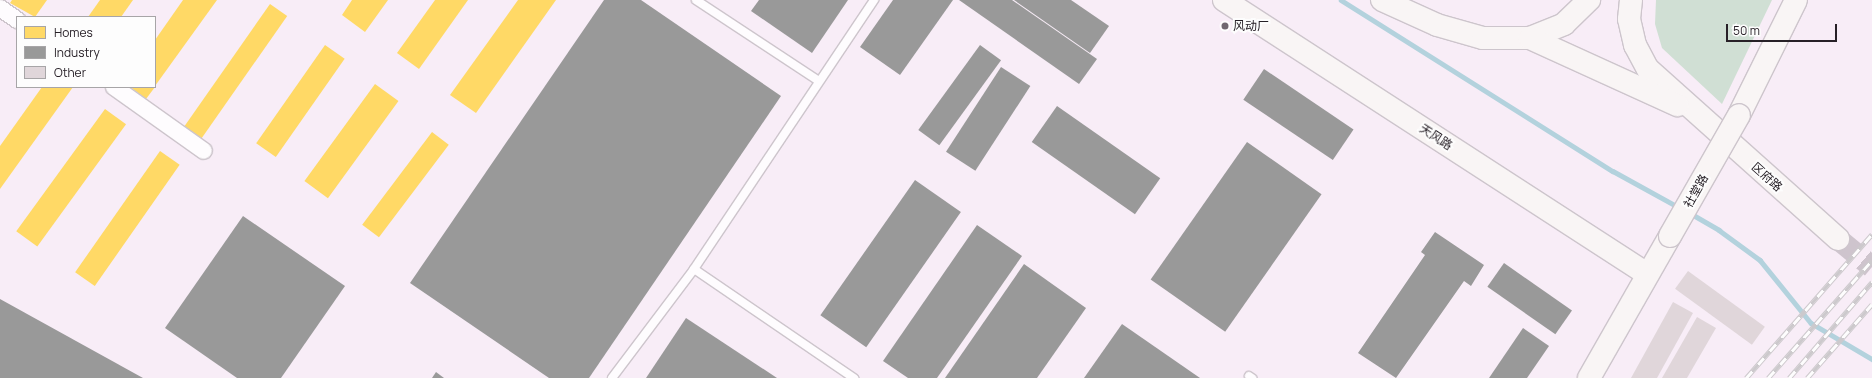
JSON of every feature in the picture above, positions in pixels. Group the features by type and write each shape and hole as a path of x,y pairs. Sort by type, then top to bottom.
{"main road":[{"name":"天风路","path":"1224,0 1647,274"},
{"path":"1382,0 1437,25 1483,38 1530,38 1564,24 1589,0"},
{"path":"1631,0 1629,19 1635,45 1648,69 1696,114"},
{"name":"社堂路","path":"1589,378 1739,115 1796,0"},
{"path":"1530,38 1696,114"},
{"name":"区府路","path":"1696,114 1838,239"}],"street":[{"path":"0,8 16,19"},
{"path":"115,88 204,151"}],"lane":[{"path":"696,0 819,81"},
{"path":"612,378 694,269 874,0"},
{"path":"694,269 854,378"}],"shaded area":[{"path":"1656,0 1772,0 1722,104 1662,48 1655,24"}],"building: Homes":[{"path":"12,0 47,0 36,16 10,3"},
{"path":"100,0 133,0 122,16 89,16"},
{"path":"183,0 217,0 156,85 156,39"},
{"path":"352,0 388,0 365,32 342,15"},
{"path":"435,0 468,0 419,69 397,53"},
{"path":"518,0 556,0 476,113 450,95"},
{"path":"270,4 287,16 201,140 183,128"},
{"path":"325,45 345,59 276,157 256,143"},
{"path":"375,84 398,101 328,198 304,181"},
{"path":"41,88 72,88 0,189 0,146"},
{"path":"131,88 154,88 146,99"},
{"path":"105,109 126,124 37,246 16,231"},
{"path":"432,132 449,145 379,237 362,225"},
{"path":"160,151 180,165 95,286 75,272"}],"building: Industry":[{"path":"604,0 641,0 781,96 589,378 549,378 410,283"},
{"path":"759,0 848,0 812,53 751,11"},
{"path":"893,0 953,0 900,75 860,47"},
{"path":"959,0 1012,0 1097,59 1079,84"},
{"path":"1014,0 1071,0 1109,26 1090,53"},
{"path":"980,45 1001,60 939,145 918,130"},
{"path":"1001,67 1030,86 975,171 946,152"},
{"path":"1264,69 1354,129 1333,160 1243,100"},
{"path":"1057,106 1160,178 1135,214 1032,142"},
{"path":"1247,142 1322,194 1225,332 1151,280"},
{"path":"915,180 961,212 866,347 820,315"},
{"path":"243,216 345,286 281,378 237,378 165,328"},
{"path":"977,225 1022,256 937,378 908,378 883,361"},
{"path":"1435,232 1484,265 1471,286 1464,281 1396,378 1358,353 1425,255 1421,252"},
{"path":"1504,263 1572,311 1555,334 1487,287"},
{"path":"1024,264 1086,308 1037,378 945,378"},
{"path":"0,299 143,378 0,378"},
{"path":"686,318 777,378 646,378"},
{"path":"1122,324 1200,378 1084,378"},
{"path":"1523,328 1549,346 1527,378 1489,378"},
{"path":"436,372 444,378 432,378"}],"building: Other":[{"path":"1688,271 1765,327 1752,345 1675,289"},
{"path":"1673,302 1693,313 1657,378 1631,378"},
{"path":"1697,317 1716,328 1687,378 1662,378"}],"waterway":[{"path":"1341,0 1613,171 1680,208"},
{"path":"1690,213 1719,230 1760,260 1811,323 1872,359"}],"tunnel":[{"path":"1838,239 1872,267"}],"railway":[{"path":"1746,378 1872,234"},
{"path":"1768,378 1872,260"},
{"path":"1789,378 1872,282"},
{"path":"1807,378 1872,304"}],"place":[{"name":"风动厂","path":"1225,26"}]}
